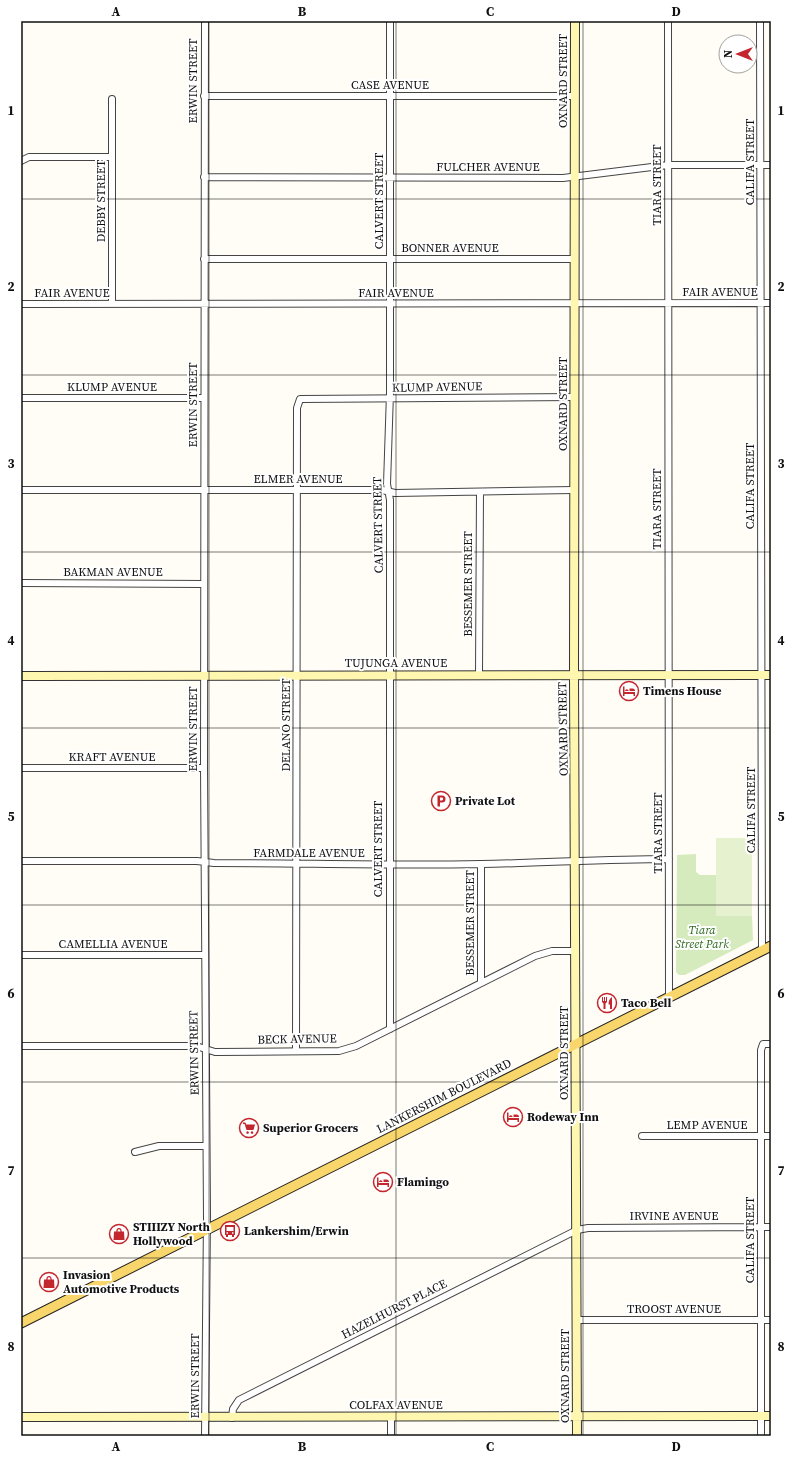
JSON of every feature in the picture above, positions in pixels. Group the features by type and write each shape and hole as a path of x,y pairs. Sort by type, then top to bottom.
{"main road":[{"name":"OXNARD STREET","path":"575,21 574,676 576,862 577,1436"},
{"name":"TUJUNGA AVENUE","path":"21,676 771,675"},
{"name":"LANKERSHIM BOULEVARD","path":"21,1323 771,946"},
{"name":"COLFAX AVENUE","path":"21,1417 232,1418 771,1416"}],"street":[{"name":"ERWIN STREET","path":"205,21 205,1436"},
{"name":"CALVERT STREET","path":"390,21 390,1029"},
{"name":"TIARA STREET","path":"668,21 669,997"},
{"name":"CALIFA STREET","path":"760,21 762,950"},
{"name":"CASE AVENUE","path":"204,96 575,96"},
{"name":"DEBBY STREET","path":"112,98 112,304"},
{"path":"21,160 29,157 112,157"},
{"name":"FULCHER AVENUE","path":"204,177 575,177 668,166 771,164"},
{"name":"BONNER AVENUE","path":"204,259 575,259"},
{"name":"FAIR AVENUE","path":"21,304 771,303"},
{"name":"KLUMP AVENUE","path":"300,399 574,397"},
{"name":"KLUMP AVENUE","path":"21,398 204,398"},
{"name":"DELANO STREET","path":"296,1051 297,408 300,399"},
{"name":"ELMER AVENUE","path":"21,490 297,490 480,492 574,490"},
{"name":"BESSEMER STREET","path":"479,675 480,492"},
{"name":"BAKMAN AVENUE","path":"21,583 204,584"},
{"name":"KRAFT AVENUE","path":"21,768 204,768"},
{"name":"FARMDALE AVENUE","path":"21,861 481,864 669,859"},
{"name":"BESSEMER STREET","path":"481,864 481,982"},
{"name":"BECK AVENUE","path":"21,1046 196,1046 215,1052 339,1051 356,1046 535,956 552,951 576,951"},
{"name":"CAMELLIA AVENUE","path":"21,955 205,955"},
{"name":"CALIFA STREET","path":"761,1436 761,1050 763,1044 771,1044"},
{"name":"LEMP AVENUE","path":"642,1136 771,1136"},
{"path":"136,1152 159,1146 206,1146"},
{"name":"IRVINE AVENUE","path":"577,1230 588,1228 771,1227"},
{"name":"HAZELHURST PLACE","path":"232,1418 233,1409 239,1400 577,1230"},
{"name":"TROOST AVENUE","path":"577,1320 771,1320"},
{"path":"391,1417 391,1436"}],"green space":[{"path":"716,838 752,838 752,916 716,916"},
{"name":"Tiara Street Park","path":"696,854 696,872 700,875 716,875 716,916 752,916 753,940 685,975 679,975 676,972 677,855"}],"place":[{"name":"Timens House","path":"629,691"},
{"name":"Private Lot","path":"441,801"},
{"name":"Taco Bell","path":"607,1003"},
{"name":"Rodeway Inn","path":"513,1117"},
{"name":"Superior Grocers","path":"249,1128"},
{"name":"Flamingo","path":"383,1182"},
{"name":"Lankershim/Erwin","path":"230,1231"},
{"name":"STIIIZY North Hollywood","path":"119,1234"},
{"name":"Invasion Automotive Products","path":"49,1282"}]}
